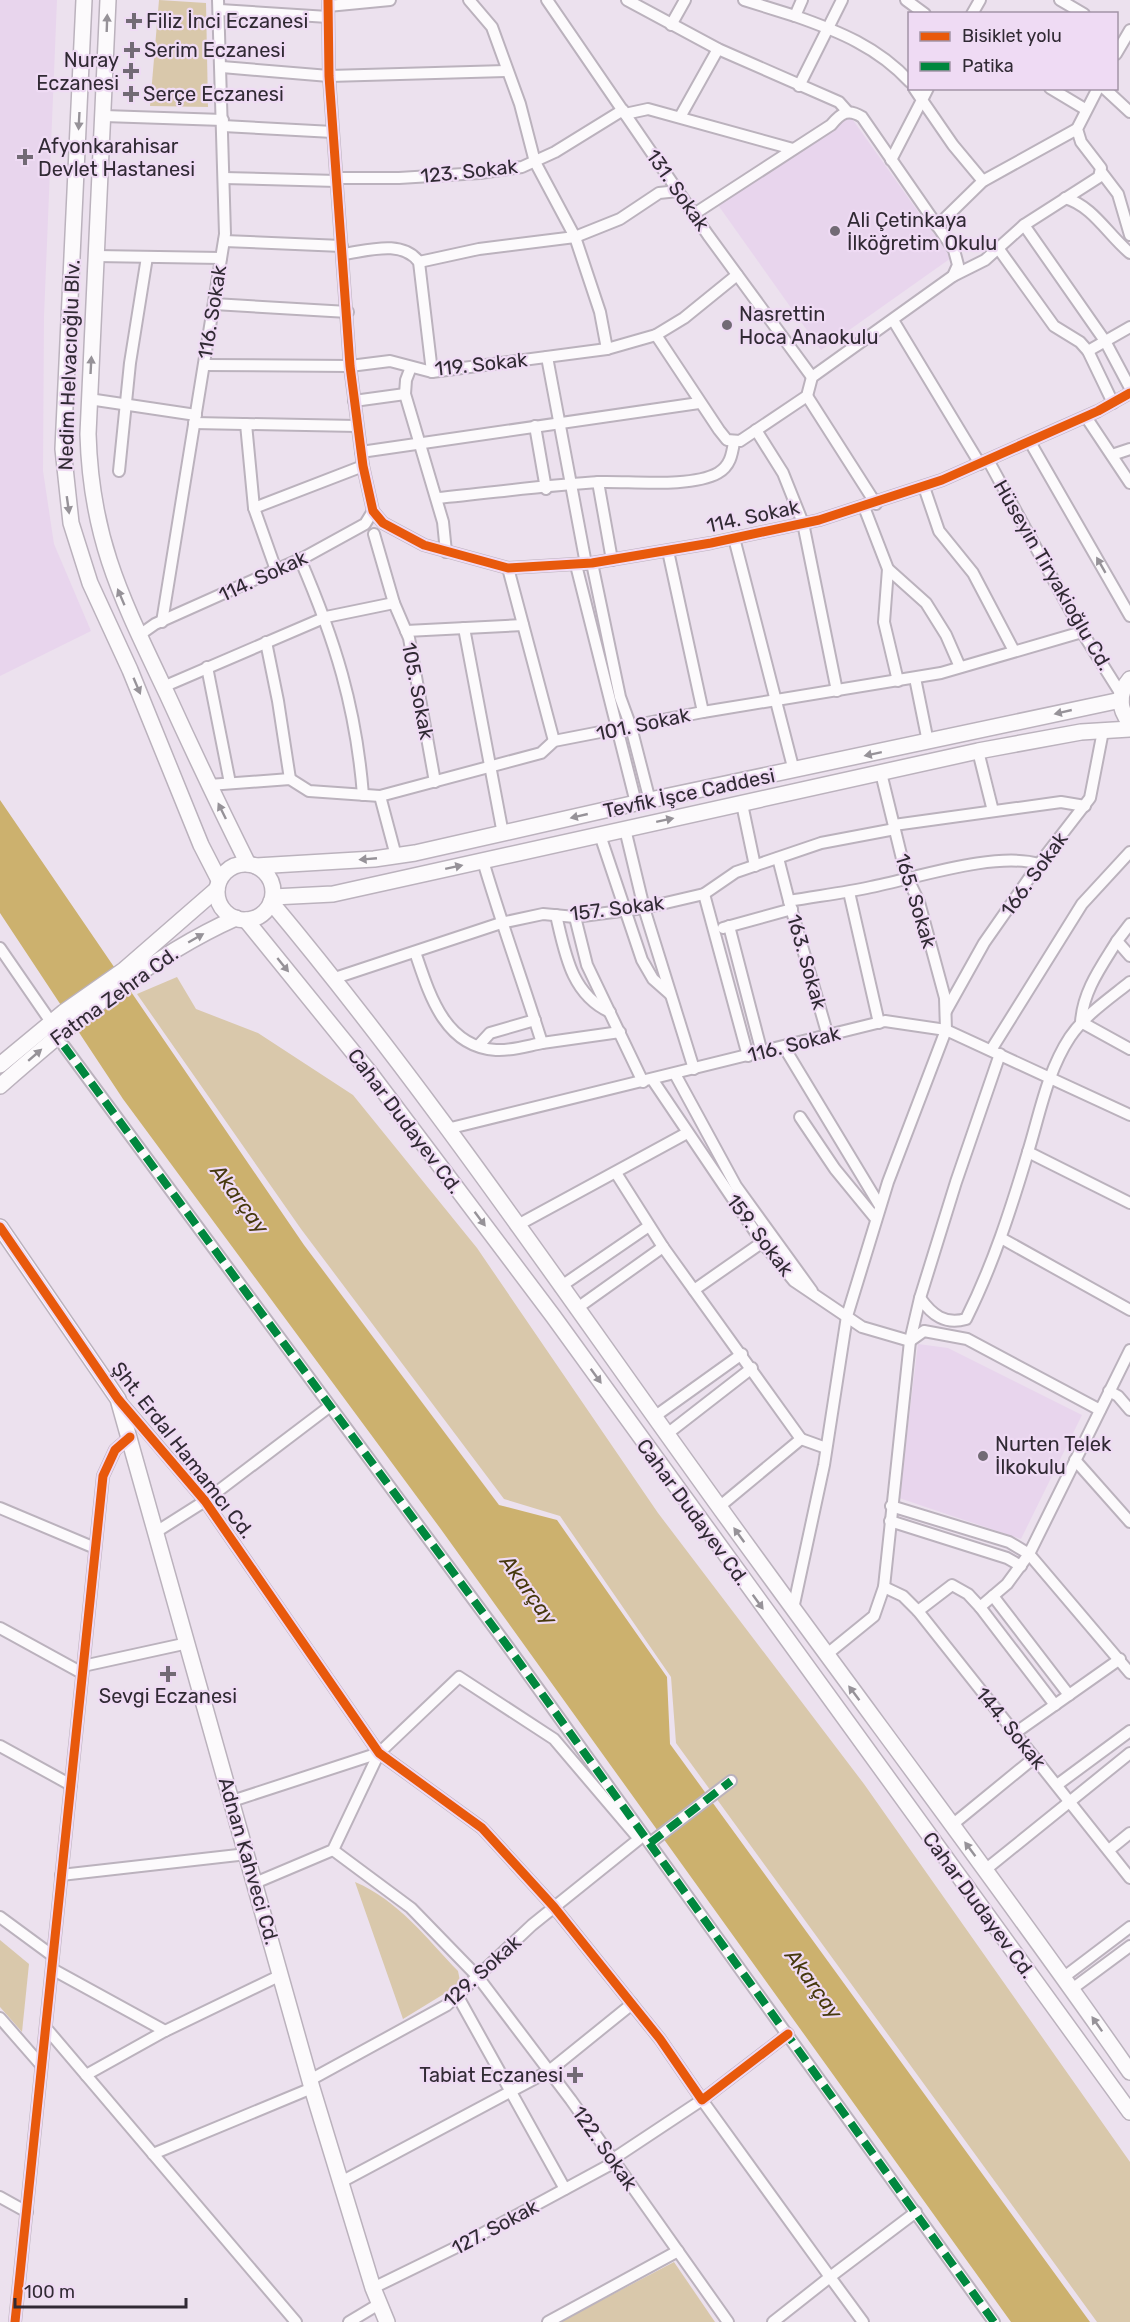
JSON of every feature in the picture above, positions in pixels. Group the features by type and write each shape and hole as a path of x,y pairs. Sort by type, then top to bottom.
{"main road":[{"name":"Nedim Helvacıoğlu Blv.","path":"84,0 63,449 71,524 90,583 130,670 218,884"},
{"name":"Nedim Helvacıoğlu Blv.","path":"108,0 89,399 88,463 98,528 108,565 138,636 209,785 252,865"},
{"path":"68,309 93,326"},
{"path":"1121,697 1130,679"},
{"name":"Hüseyin Tiryakioğlu Cd.","path":"1121,697 1125,717 1130,723"},
{"name":"Tevfik İşce Caddesi","path":"252,865 396,856 928,742 1121,697"},
{"name":"Tevfik İşce Caddesi","path":"272,900 333,894 978,751 1081,732 1130,729"},
{"path":"691,792 695,814"},
{"path":"252,865 270,879 272,900 261,915 241,919 221,907 218,884 231,867 252,865"},
{"name":"Fatma Zehra Cd.","path":"127,976 218,884"},
{"name":"Cahar Dudayev Cd.","path":"272,900 335,978 447,1129 793,1610 1068,1983 1130,2072"},
{"name":"Fatma Zehra Cd.","path":"0,1065 127,976 184,945 241,919"},
{"name":"Cahar Dudayev Cd.","path":"241,919 370,1073 553,1316 1130,2112"},
{"name":"Fatma Zehra Cd.","path":"0,1086 62,1020"},
{"name":"Şht. Erdal Hamamcı Cd.","path":"0,1227 118,1399"},
{"name":"Adnan Kahveci Cd.","path":"118,1399 311,2084 373,2288 387,2322"}],"street":[{"path":"219,5 328,8 390,0"},
{"path":"469,0 492,27 506,71 520,104 535,162 575,237 600,312 607,349"},
{"name":"131. Sokak","path":"547,0 694,214 812,377"},
{"path":"627,0 718,49 839,102 847,111 862,117 954,250 958,266 953,276"},
{"path":"671,25 685,0"},
{"path":"744,0 827,27 871,47 908,81"},
{"path":"795,16 802,0"},
{"path":"800,86 842,0"},
{"path":"906,0 923,12"},
{"path":"1060,0 1081,12"},
{"name":"116. Sokak","path":"162,622 224,241 219,5"},
{"path":"328,8 329,76 348,312 350,366 363,466 373,511 365,524 374,534 383,523"},
{"path":"1118,50 1125,35"},
{"path":"680,117 718,49"},
{"path":"222,67 329,76 506,71"},
{"path":"915,90 983,181"},
{"path":"891,160 927,90"},
{"path":"1053,90 1085,109"},
{"path":"937,226 983,181 1077,129 1085,109 1097,90"},
{"path":"1106,90 1130,112"},
{"path":"624,112 648,109 793,149"},
{"path":"694,214 847,111"},
{"name":"123. Sokak","path":"224,178 337,180 399,178 480,173 522,167 624,112"},
{"path":"104,116 333,132"},
{"path":"1077,129 1081,141 1118,194 1130,235"},
{"path":"656,335 699,404 727,440 734,442 807,396 812,377 953,276 978,264 1024,225 1102,173"},
{"path":"418,262 479,249 575,237 620,219 659,193 678,191"},
{"path":"1065,198 1077,201 1088,210 1130,253"},
{"path":"1024,225 1105,341 1130,388"},
{"path":"224,241 342,250 403,249 412,253 418,262 432,372"},
{"path":"998,248 1054,326 1080,342 1088,351 1113,403"},
{"path":"96,256 221,258"},
{"path":"119,471 126,403 147,257"},
{"name":"119. Sokak","path":"204,365 350,366 390,361 432,372 607,349 656,335 684,318 737,274"},
{"path":"214,304 348,312"},
{"name":"Hüseyin Tiryakioğlu Cd.","path":"893,320 984,462 1121,697"},
{"path":"1088,351 1130,327"},
{"path":"547,357 569,486 618,731 643,802"},
{"path":"411,367 406,380 405,394 421,443 428,477 437,498 443,522 446,552"},
{"name":"114. Sokak","path":"373,511 383,523 424,545 508,568 585,564 612,560 803,524 876,504 924,487 1030,442 1086,417 1130,393"},
{"path":"354,401 405,394"},
{"path":"807,396 876,504"},
{"path":"89,399 126,403 195,419 246,424 357,426"},
{"path":"361,452 558,422 699,404"},
{"path":"1086,417 1130,483"},
{"path":"246,424 254,508 276,570"},
{"path":"535,426 546,489"},
{"path":"756,430 783,473 803,524 837,692"},
{"path":"437,498 546,489 598,482 689,480 716,474 726,467 732,457 734,442"},
{"path":"1030,442 1125,596 1130,616"},
{"path":"1112,455 1130,449"},
{"path":"254,508 363,466"},
{"path":"598,482 612,560"},
{"path":"924,487 939,531 974,573 1014,651"},
{"path":"864,507 888,569 884,622 898,681"},
{"name":"114. Sokak","path":"138,636 162,622 300,559 365,524"},
{"name":"105. Sokak","path":"374,534 394,603 406,631 435,782"},
{"path":"734,538 794,771"},
{"path":"668,551 702,712"},
{"path":"300,559 326,617 352,709 363,795"},
{"path":"585,564 620,697 632,727 643,802"},
{"path":"508,568 554,741"},
{"path":"888,569 926,603 946,635 960,668"},
{"path":"163,687 326,617 394,603"},
{"path":"406,631 523,625"},
{"path":"464,628 503,834"},
{"name":"101. Sokak","path":"209,785 290,779 309,791 380,796 542,753 554,741 618,731 702,712 915,678 960,668 1082,632"},
{"path":"266,642 290,779"},
{"path":"207,668 230,783"},
{"path":"915,678 928,742"},
{"name":"166. Sokak","path":"945,1011 984,943 1039,864 1090,798 1103,730"},
{"path":"978,751 993,811"},
{"name":"165. Sokak","path":"881,773 908,879 919,902 945,998 946,1030"},
{"path":"380,796 396,856"},
{"name":"157. Sokak","path":"335,978 501,923 543,914 575,917 644,908 704,894 736,872 821,843 894,827 993,811 1060,802 1085,806"},
{"path":"742,804 755,866"},
{"path":"625,829 644,908 694,1069"},
{"path":"600,835 623,910 642,960 653,979 671,995"},
{"path":"826,1655 874,1616 884,1587 910,1341 920,1298 995,1052 1082,904 1130,852"},
{"path":"714,930 790,905 778,858"},
{"name":"163. Sokak","path":"828,1036 790,905 985,862 1014,860 1039,864"},
{"path":"483,861 501,923 511,945 542,1043"},
{"path":"849,892 879,1023"},
{"path":"704,894 748,1056"},
{"path":"556,915 566,958 576,981 596,1005 610,1012"},
{"name":"159. Sokak","path":"575,917 587,964 647,1081 687,1133 762,1242 794,1281 862,1327 910,1341"},
{"path":"1081,1022 1082,1007 1089,986 1130,924"},
{"path":"729,926 762,1053"},
{"path":"1117,941 1130,956"},
{"path":"0,948 62,1020"},
{"path":"415,952 428,991 453,1033 479,1045 494,1050 620,1032"},
{"path":"920,1298 940,1318 952,1323 966,1319 984,1283 1001,1238 1049,1077 1069,1038 1081,1022 1130,982"},
{"path":"479,1045 490,1034 535,1020"},
{"name":"116. Sokak","path":"447,1129 885,1021 946,1030 1130,1115"},
{"path":"1081,1022 1130,1049"},
{"path":"793,1610 826,1448 847,1316 880,1206 946,1030"},
{"path":"64,1046 650,1843 994,2322"},
{"path":"784,1047 880,1206"},
{"path":"675,1074 736,1186 814,1294"},
{"path":"800,1117 835,1169 876,1219"},
{"path":"516,1226 687,1133"},
{"path":"1028,1152 1130,1203"},
{"path":"616,1173 663,1247 801,1439 826,1448"},
{"path":"560,1287 649,1226"},
{"path":"694,1290 772,1235"},
{"path":"1001,1238 1130,1310"},
{"path":"576,1308 663,1247"},
{"path":"910,1341 924,1330 967,1339 1100,1410"},
{"path":"980,1607 1021,1566 1029,1554 1130,1350"},
{"path":"654,1417 742,1354"},
{"path":"667,1434 752,1368"},
{"path":"1109,1391 1118,1395 1130,1410"},
{"name":"Şht. Erdal Hamamcı Cd.","path":"118,1399 206,1501 380,1754 482,1828 554,1907 632,2004 863,2322"},
{"path":"156,1532 206,1501 329,1407"},
{"path":"15,2322 103,1476 115,1450 130,1437"},
{"path":"719,1507 801,1439"},
{"path":"1075,1460 1130,1522"},
{"path":"891,1506 1009,1542 1029,1554 1130,1673"},
{"path":"0,1508 96,1548"},
{"path":"890,1521 1007,1558 1021,1566"},
{"path":"918,1611 952,1585 968,1594 1055,1705"},
{"name":"144. Sokak","path":"884,1587 903,1596 918,1611 1130,1878"},
{"path":"993,1596 1069,1695"},
{"path":"0,1628 83,1669 188,1643"},
{"path":"1015,1733 1120,1659"},
{"name":"129. Sokak","path":"153,2154 311,2084 447,2005 554,1907 639,1839 554,1739 459,1677 380,1754"},
{"path":"1057,1785 1130,1731"},
{"path":"0,1746 71,1785"},
{"path":"985,1870 1130,1753"},
{"path":"232,1801 380,1754"},
{"path":"255,1883 333,1850 380,1754"},
{"path":"952,1825 1034,1758"},
{"path":"650,1843 731,1781"},
{"path":"1109,1850 1130,1833"},
{"name":"122. Sokak","path":"333,1850 411,1908 477,1977 549,2071 728,2322"},
{"path":"62,1875 247,1854"},
{"path":"0,1917 53,1956"},
{"path":"1068,1983 1130,1927"},
{"path":"1068,1983 1130,1946"},
{"path":"52,1969 165,2031"},
{"path":"86,2075 165,2031 281,1976"},
{"path":"457,1995 565,2189"},
{"path":"341,2182 549,2071 632,2004"},
{"path":"0,2019 41,2065"},
{"path":"46,2028 296,2322"},
{"name":"127. Sokak","path":"373,2288 467,2242 614,2161 702,2100 788,2034"},
{"path":"0,2197 27,2212"},
{"path":"772,2322 916,2212"},
{"path":"548,2322 678,2251"},
{"path":"349,2322 380,2304"}],"shaded area":[{"path":"0,0 57,0 44,316 43,471 54,544 91,631 0,676"},
{"path":"159,0 206,3 208,107 150,106"},
{"name":"Ali Çetinkaya İlköğretim Okulu","path":"848,113 951,258 821,350 718,205"},
{"path":"177,977 196,1009 258,1033 353,1095 477,1248 658,1513 864,1784 1130,2162 1130,2322 1097,2322 676,1743 671,1677 560,1516 504,1499 301,1229 137,994"},
{"name":"Nurten Telek İlkokulu","path":"918,1344 948,1348 1082,1415 1021,1539 899,1498"},
{"path":"355,1882 385,1899 398,1910 458,1971 460,1981 452,1989 403,2019"},
{"path":"0,1940 29,1964 22,2032 0,2007"},
{"path":"674,2262 715,2322 560,2322"}],"water":[{"name":"Akarçay","path":"0,800 304,1245 499,1505 557,1520 667,1677 670,1744 1090,2322 1011,2322 440,1528 123,1099 0,913"}],"marked path":[{"path":"64,1046 509,1648 994,2322"},
{"path":"650,1843 731,1781"}],"cycle path":[{"path":"328,0 329,76 350,366 363,466 373,511 383,523 424,545 508,568 592,563 711,543 819,520 942,480 1098,411 1130,393"},
{"path":"0,1227 118,1399 205,1501 379,1753 482,1828 554,1907 660,2039 702,2100 788,2034"},
{"path":"15,2322 103,1476 115,1450 130,1437"}],"place":[{"name":"Filiz İnci Eczanesi","path":"134,21"},
{"name":"Serim Eczanesi","path":"132,50"},
{"name":"Nuray Eczanesi","path":"131,71"},
{"name":"Serçe Eczanesi","path":"131,94"},
{"name":"Afyonkarahisar Devlet Hastanesi","path":"25,157"},
{"name":"Ali Çetinkaya İlköğretim Okulu","path":"835,231"},
{"name":"Nasrettin Hoca Anaokulu","path":"727,325"},
{"name":"Nurten Telek İlkokulu","path":"983,1456"},
{"name":"Sevgi Eczanesi","path":"168,1674"},
{"name":"Tabiat Eczanesi","path":"575,2075"}]}
